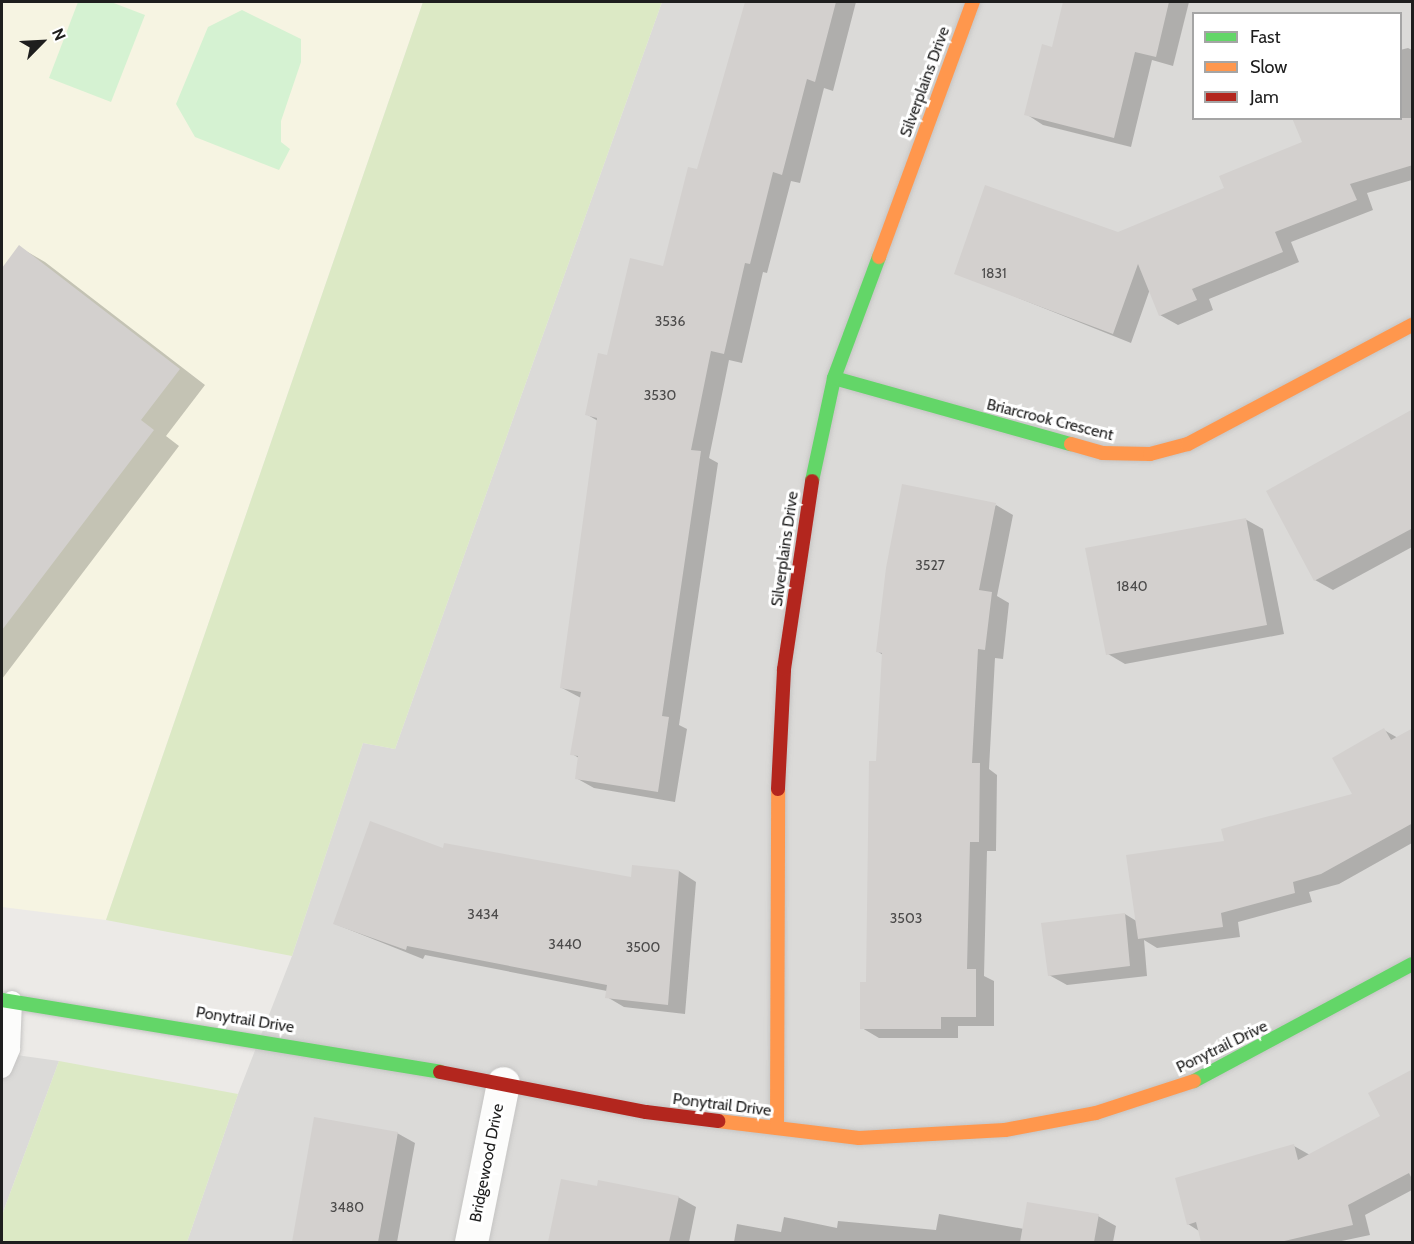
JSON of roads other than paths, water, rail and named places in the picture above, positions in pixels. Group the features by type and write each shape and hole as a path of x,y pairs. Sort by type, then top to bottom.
{"street":[{"name":"Silverplains Drive","path":"777,1128 776,843 784,669 810,489 834,378 973,2"},
{"name":"Briarcrook Crescent","path":"834,378 1102,453 1150,454 1188,444 1413,325"},
{"name":"Ponytrail Drive","path":"7,1000 344,1053 646,1112 859,1138 1005,1130 1096,1113 1191,1083 1413,964"},
{"name":"Bridgewood Drive","path":"471,1242 503,1083"}],"lane":[{"path":"2,1068 10,1049 7,1000"}]}
